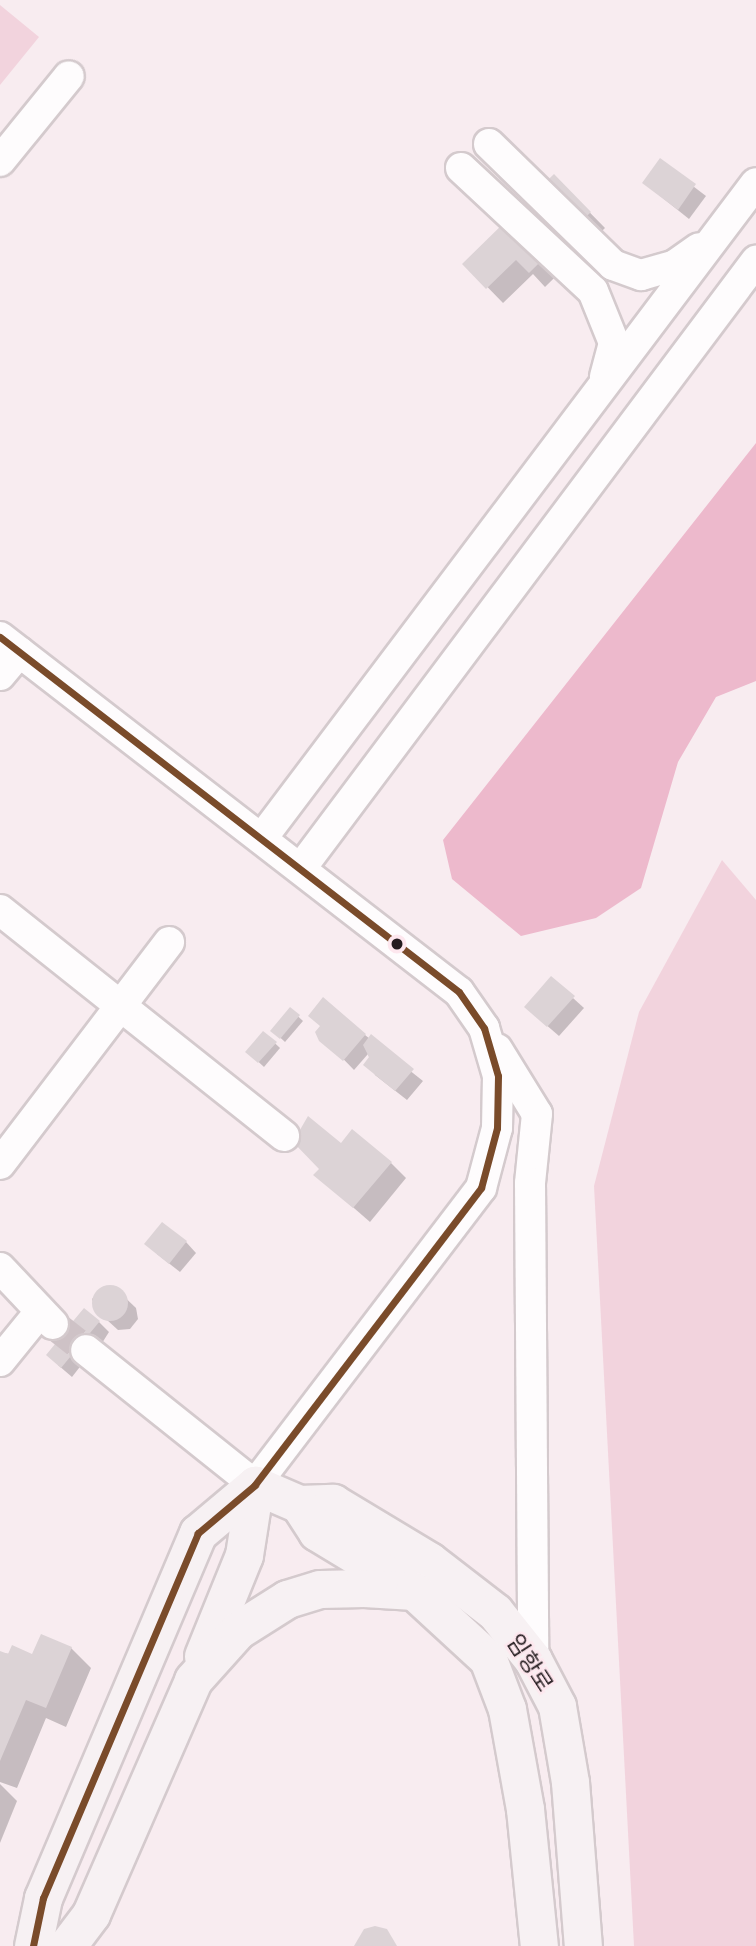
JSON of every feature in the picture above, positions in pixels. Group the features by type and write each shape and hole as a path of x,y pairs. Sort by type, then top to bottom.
{"main road":[{"name":"임항로","path":"255,1485 299,1504 333,1503 429,1560 495,1612 533,1660 557,1706 564,1744 583,1946"},
{"path":"67,1946 90,1914 193,1680 244,1555 255,1485"},
{"path":"33,1946 43,1898 198,1533 255,1485"},
{"name":"임항로","path":"299,1504 317,1532 414,1591 488,1659 507,1709 525,1809 540,1946"},
{"path":"193,1680 238,1630 287,1599 320,1588 414,1591"}],"street":[{"path":"0,162 69,76"},
{"path":"489,144 612,265 641,275 652,272 675,265 717,235"},
{"path":"461,167 593,291 614,342 602,387"},
{"path":"262,838 756,183"},
{"path":"300,868 756,261"},
{"path":"0,675 9,645 459,992 537,1114 530,1183 533,1660"},
{"path":"0,910 284,1136"},
{"path":"0,1164 169,942"},
{"path":"86,1350 255,1485 481,1188 498,1128 498,1076 484,1028"},
{"path":"0,1268 46,1318 0,1361"}],"shaded area":[{"path":"0,5 39,37 0,85"},
{"path":"756,443 756,681 716,697 678,762 641,888 596,918 521,936 452,879 443,840"},
{"path":"722,860 756,900 756,1946 634,1946 594,1186 639,1012"}],"building":[{"path":"660,158 696,184 678,210 642,183"},
{"path":"554,174 591,212 529,273 516,260 486,289 462,264"},
{"path":"551,976 575,996 547,1027 524,1007"},
{"path":"323,997 366,1034 343,1061 319,1041 315,1032 320,1026 308,1016"},
{"path":"290,1007 300,1015 280,1039 270,1031"},
{"path":"263,1031 277,1042 258,1063 245,1052"},
{"path":"371,1034 414,1069 395,1091 363,1065 369,1057 363,1045"},
{"path":"308,1116 341,1143 352,1129 392,1162 353,1208 313,1175 319,1169 293,1142"},
{"path":"162,1222 187,1241 169,1264 144,1244"},
{"path":"110,1285 123,1290 128,1303 123,1316 110,1321 97,1316 92,1303 97,1290"},
{"path":"84,1308 100,1321 61,1368 46,1355 60,1338 52,1330 61,1320 69,1326"},
{"path":"41,1634 72,1647 46,1708 26,1700 0,1761 0,1651 8,1654 12,1645 32,1654"},
{"path":"375,1926 387,1929 397,1946 354,1946 364,1929"}],"tunnel":[{"path":"53,1324 86,1350"}],"transit line":[{"path":"0,637 459,992 484,1028 498,1076 497,1128 481,1188 255,1485 198,1533 43,1898 33,1946"}]}
